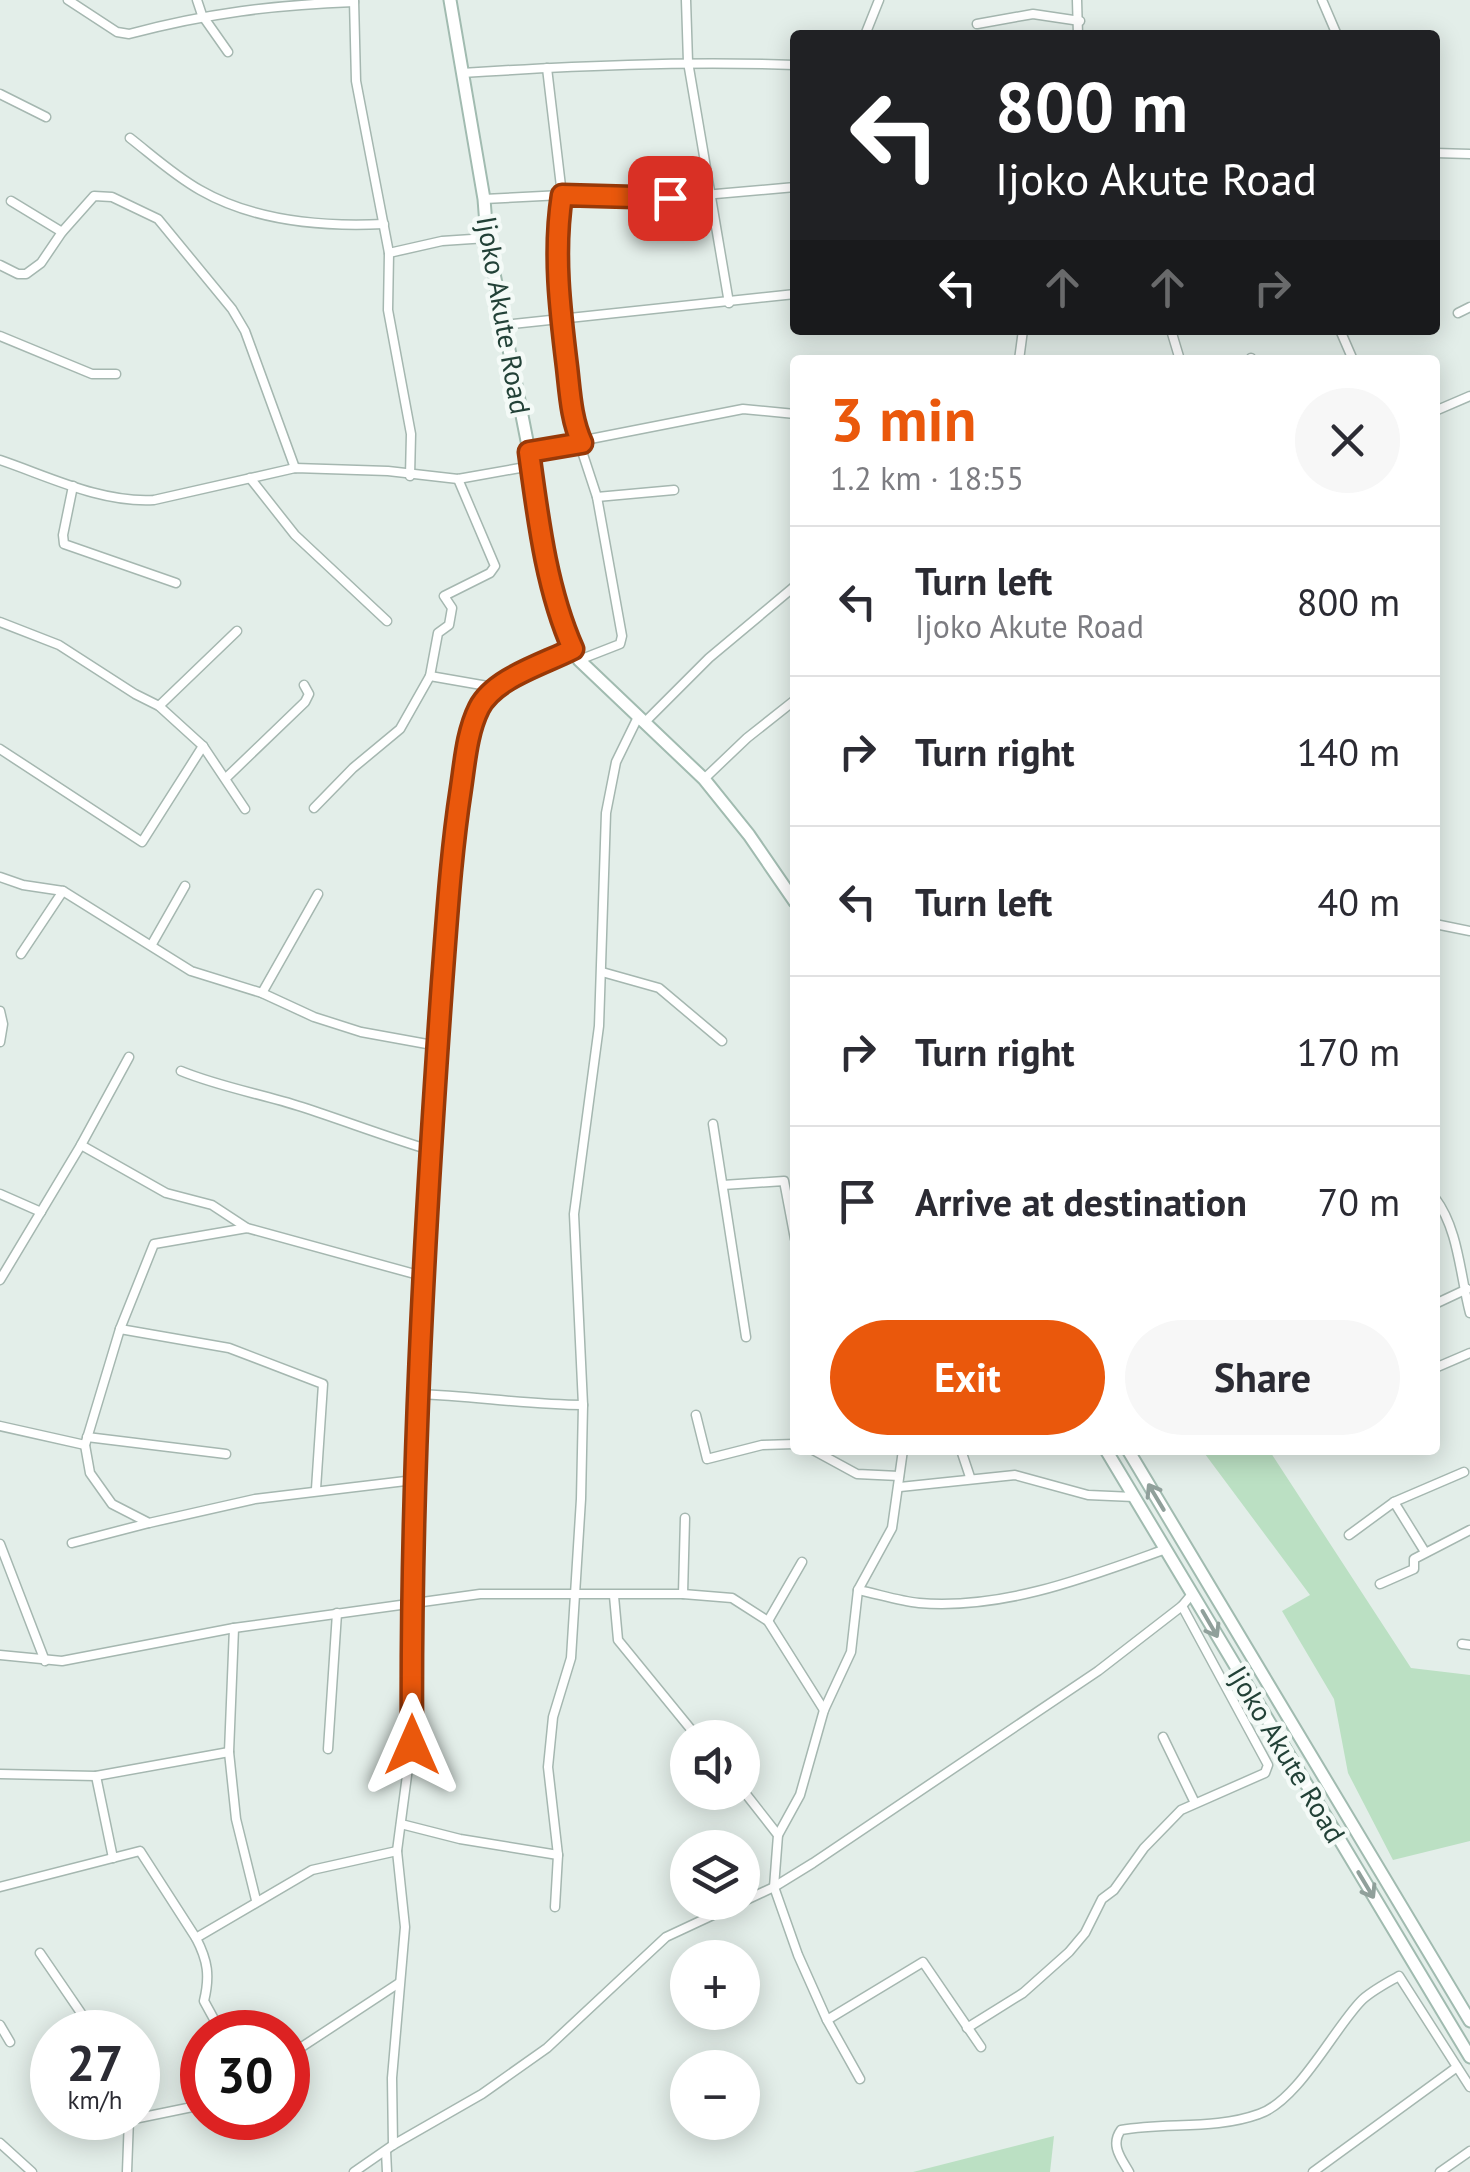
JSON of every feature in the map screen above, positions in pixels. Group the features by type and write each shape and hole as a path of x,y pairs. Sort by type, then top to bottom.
{"main road":[{"name":"Ijoko Akute Road","path":"450,0 484,199 486,238 529,452 546,560 562,624 576,655 704,779 749,834 790,895"},
{"name":"Ijoko Akute Road","path":"1109,1455 1470,2057"},
{"name":"Ijoko Akute Road","path":"1131,1455 1470,2021"}],"street":[{"path":"68,0 118,32 129,34 202,15 286,4 354,1 356,80 388,253 388,310 410,434 410,476"},
{"path":"197,0 202,15 228,52"},
{"path":"686,0 688,62 729,302"},
{"path":"866,30 879,0"},
{"path":"1078,0 1079,30"},
{"path":"1322,0 1335,30"},
{"path":"977,24 1033,14 1080,22"},
{"path":"462,73 688,62 790,65"},
{"path":"430,676 493,687 576,655 620,644 622,636 597,498 574,426 557,227 562,195 547,68"},
{"path":"0,94 46,117"},
{"path":"130,138 201,191 247,208 337,226 384,224"},
{"path":"1440,153 1470,154"},
{"path":"484,199 562,195 670,198 790,187"},
{"path":"0,265 26,274 40,264 90,198 102,195 142,209 168,227 239,318 295,468"},
{"path":"11,201 62,232"},
{"path":"388,253 442,241 486,238"},
{"path":"503,325 790,295"},
{"path":"1458,314 1470,307"},
{"path":"0,336 92,374 116,374"},
{"path":"1440,408 1470,396"},
{"path":"529,452 743,409 790,414"},
{"path":"0,460 131,502 295,468 458,479 531,466"},
{"path":"250,478 294,535 387,621"},
{"path":"314,808 353,768 400,730 430,676 438,633 449,625 452,608 444,596 490,573 495,566 458,479"},
{"path":"73,486 64,544 176,583"},
{"path":"597,498 674,490"},
{"path":"555,1907 558,1855 548,1767 553,1717 571,1658 583,1405 574,1214 590,1102 602,972 606,812 616,762 642,719 790,590"},
{"path":"0,622 59,646 160,706 204,746 245,809"},
{"path":"160,706 237,631"},
{"path":"226,778 305,702 309,694 304,685"},
{"path":"387,2172 405,1926 397,1850 412,1745 414,1480 430,1150 456,820 471,727 493,687"},
{"path":"704,779 790,704"},
{"path":"0,749 142,842 204,746"},
{"path":"0,876 23,885 63,892 190,971 262,992 361,1032 438,1046"},
{"path":"152,944 184,886"},
{"path":"21,954 63,892"},
{"path":"262,992 318,894"},
{"path":"1440,925 1470,931"},
{"path":"602,972 659,988 722,1041"},
{"path":"0,1011 0,1042"},
{"path":"0,1280 128,1058"},
{"path":"180,1072 217,1086 300,1106 430,1150"},
{"path":"713,1124 746,1337"},
{"path":"81,1145 166,1193 212,1205 246,1228 422,1276"},
{"path":"723,1185 784,1180 790,1212"},
{"path":"0,1194 42,1212"},
{"path":"1440,1208 1467,1288 1470,1313"},
{"path":"149,1523 112,1504 90,1474 86,1441 120,1329 154,1244 246,1228"},
{"path":"1440,1302 1467,1288"},
{"path":"120,1329 229,1348 324,1384 316,1489"},
{"path":"1440,1366 1470,1353"},
{"path":"419,1394 486,1397 538,1405 583,1405"},
{"path":"696,1415 707,1459 762,1445 790,1444"},
{"path":"0,1426 86,1441 226,1454"},
{"path":"822,1455 857,1474 898,1476"},
{"path":"860,2080 827,2020 774,1888 778,1836 800,1795 824,1710 851,1652 858,1590 892,1528 902,1455"},
{"path":"963,1455 970,1478"},
{"path":"1348,1535 1394,1502 1464,1472"},
{"path":"900,1487 1015,1475 1088,1495 1134,1497"},
{"path":"72,1544 149,1523 316,1489 414,1480"},
{"path":"1394,1502 1424,1552"},
{"path":"684,1594 685,1518"},
{"path":"1380,1584 1414,1569 1414,1559 1424,1552 1470,1530"},
{"path":"0,1544 46,1661"},
{"path":"858,1590 919,1602 972,1601 1064,1585 1166,1549"},
{"path":"768,1621 802,1562"},
{"path":"0,1655 46,1661 121,1652 234,1628 480,1594 684,1594 732,1598 768,1621 824,1710"},
{"path":"760,1894 1098,1671 1192,1594"},
{"path":"614,1596 618,1640 683,1720"},
{"path":"966,2028 1023,1993 1068,1952 1085,1933 1102,1900 1181,1810 1265,1773 1268,1765 1182,1606"},
{"path":"328,1749 337,1613"},
{"path":"234,1628 229,1752 236,1819 256,1900"},
{"path":"1163,1737 1195,1802"},
{"path":"0,1774 96,1776 229,1752"},
{"path":"96,1776 113,1858"},
{"path":"758,1810 778,1836"},
{"path":"401,1824 460,1839 558,1855"},
{"path":"196,1938 312,1870 397,1850"},
{"path":"0,1887 140,1851 205,1956 210,1976 204,2002 209,2010"},
{"path":"354,2172 482,2094 546,2048 666,1937 703,1920"},
{"path":"40,1953 79,2010"},
{"path":"827,2020 922,1962 981,2047"},
{"path":"1129,2172 1116,2148 1121,2130 1196,2125 1258,2115 1270,2109 1314,2063 1362,1999 1400,1976 1470,2086"},
{"path":"310,2041 398,1983"},
{"path":"0,2024 10,2042"},
{"path":"1313,2172 1456,2067"},
{"path":"127,2172 128,2140"},
{"path":"0,2143 32,2172"},
{"path":"1440,2172 1470,2151"}],"green space":[{"path":"1206,1455 1272,1455 1411,1668 1470,1675 1470,1841 1393,1860 1348,1773 1334,1699 1282,1611 1310,1595"},
{"path":"1054,2136 1050,2172 913,2172"}],"route":[{"path":"412,1745 411,1603 422,1276 449,894 471,727 493,687 573,649 562,624 546,560 529,452 582,443 574,426 562,319 557,227 562,195 670,198"}]}
